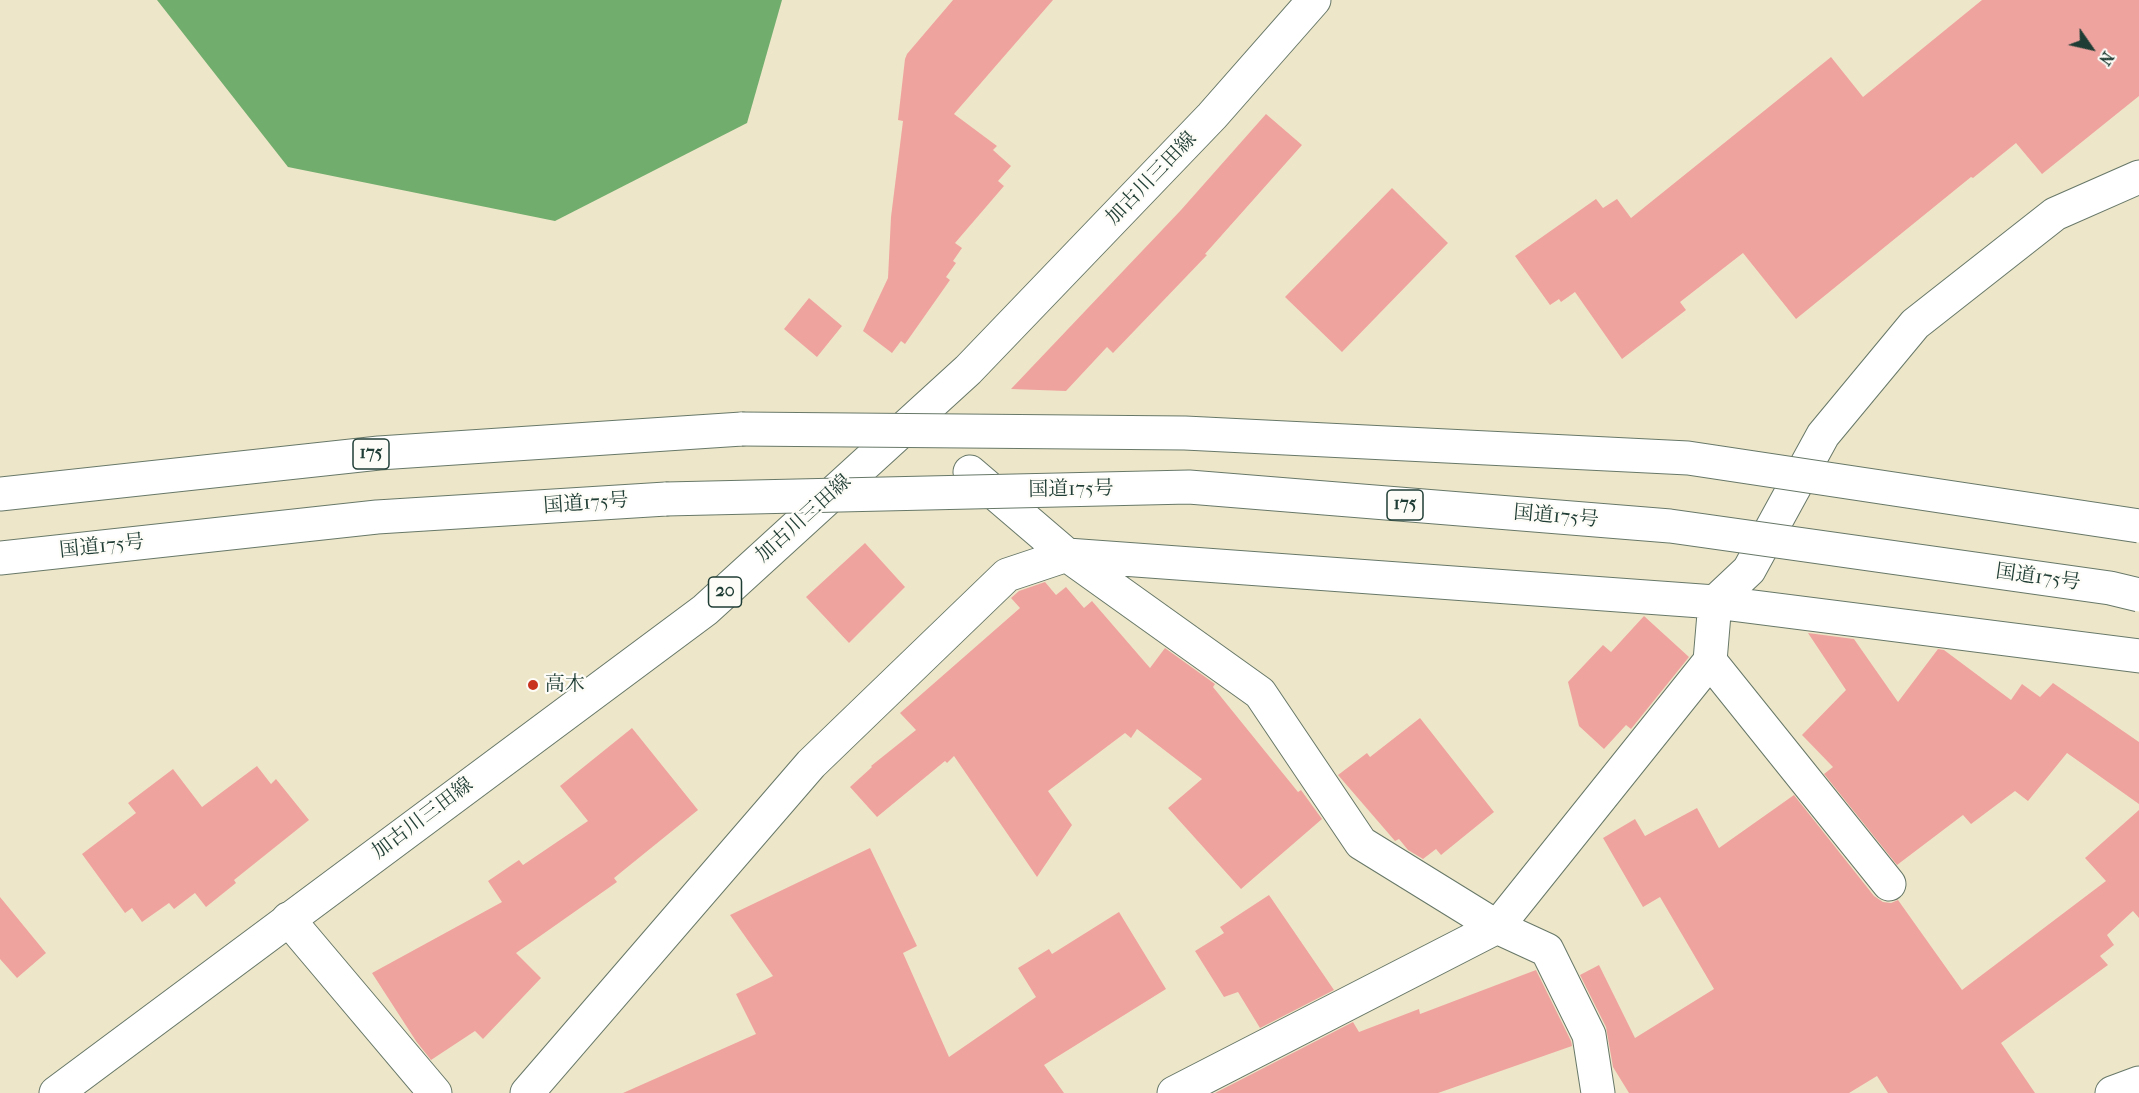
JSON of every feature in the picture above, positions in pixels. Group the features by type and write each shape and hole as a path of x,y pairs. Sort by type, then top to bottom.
{"main road":[{"name":"加古川三田線","path":"56,1093 705,610 968,370 1212,117 1314,0"},
{"path":"1174,1093 1497,927 1710,661 1715,602 1749,570 1823,435 1915,324 2055,214 2139,177"},
{"name":"175","path":"0,494 379,453 742,429 1185,433 1688,458 2139,526"},
{"path":"970,472 1067,555 1260,693 1361,843 1497,927 1548,950 1589,1035 1598,1093"},
{"name":"国道175号","path":"0,558 377,517 666,499 1189,487 1670,526 2110,588 2139,595"},
{"path":"527,1093 811,764 1007,575 1067,555 1715,602 2139,656"},
{"path":"1710,661 1889,884"},
{"path":"288,919 435,1093"},
{"path":"2112,1093 2139,1083"}],"green space":[{"path":"157,0 782,0 747,123 555,221 288,167"}],"building":[{"path":"953,0 1053,0 954,114 997,146 993,150 1011,166 998,181 1004,186 955,243 962,248 953,261 956,263 946,277 950,280 905,344 901,341 892,353 863,331 888,278 891,217 903,121 898,120 905,59"},
{"path":"1982,0 2139,0 2139,96 2042,174 2016,143 1796,319 1743,253 1680,302 1686,310 1622,359 1575,292 1561,302 1559,299 1550,305 1515,256 1596,199 1603,208 1617,199 1631,218 1831,57 1863,97"},
{"path":"1266,114 1302,145 1205,254 1207,255 1113,353 1107,347 1066,391 1011,389 1181,210"},
{"path":"1392,188 1448,243 1342,352 1285,297"},
{"path":"809,298 842,326 817,357 784,329"},
{"path":"865,543 905,587 849,643 806,597"},
{"path":"1045,582 1056,595 1066,587 1084,608 1092,601 1150,668 1165,648 1215,684 1213,687 1298,792 1301,790 1322,819 1241,889 1168,808 1202,779 1137,729 1131,738 1125,733 1048,791 1072,825 1037,877 954,756 877,817 850,787 871,766 916,730 900,713 1020,608 1011,598 1019,591"},
{"path":"1644,616 1689,657 1631,729 1626,725 1604,749 1579,726 1568,682 1603,645 1611,652"},
{"path":"1808,633 1854,639 1898,702 1938,649 1944,650 2011,700 2022,684 2040,697 2053,683 2139,742 2139,804 2067,753 2028,801 2015,791 1971,824 1963,815 1897,865 1824,774 1833,767 1802,735 1846,690"},
{"path":"1420,718 1494,812 1441,855 1436,849 1423,859 1408,850 1399,839 1395,841 1338,775 1367,753 1370,757"},
{"path":"632,728 698,810 614,878 617,882 516,953 541,978 483,1039 475,1031 431,1060 372,973 502,902 488,881 519,860 523,865 588,821 560,786"},
{"path":"257,766 271,784 276,779 309,820 234,880 236,883 206,907 195,893 174,909 169,903 142,922 132,908 125,913 82,854 136,813 128,803 173,769 202,807"},
{"path":"1794,795 1874,896 1883,902 1891,903 1898,900 1962,990 2106,881 2085,858 2139,810 2139,918 2133,911 2107,935 2114,945 2100,956 2108,965 2001,1043 2035,1093 1888,1093 1877,1076 1849,1093 1629,1093 1613,1067 1606,1027 1580,975 1599,965 1635,1038 1714,989 1660,897 1643,907 1603,838 1635,819 1645,836 1697,808 1719,848"},
{"path":"870,848 917,946 903,953 949,1057 1036,997 1018,968 1049,949 1052,954 1119,912 1166,989 1044,1065 1064,1093 623,1093 756,1034 736,994 773,976 730,915"},
{"path":"1269,895 1334,990 1260,1028 1238,992 1224,997 1195,951 1224,933 1220,927"},
{"path":"0,897 46,953 17,978 0,959"},
{"path":"1536,970 1572,1046 1438,1093 1215,1093 1353,1022 1359,1032 1419,1009 1420,1014"}],"place":[{"name":"高木","path":"533,685"}]}
